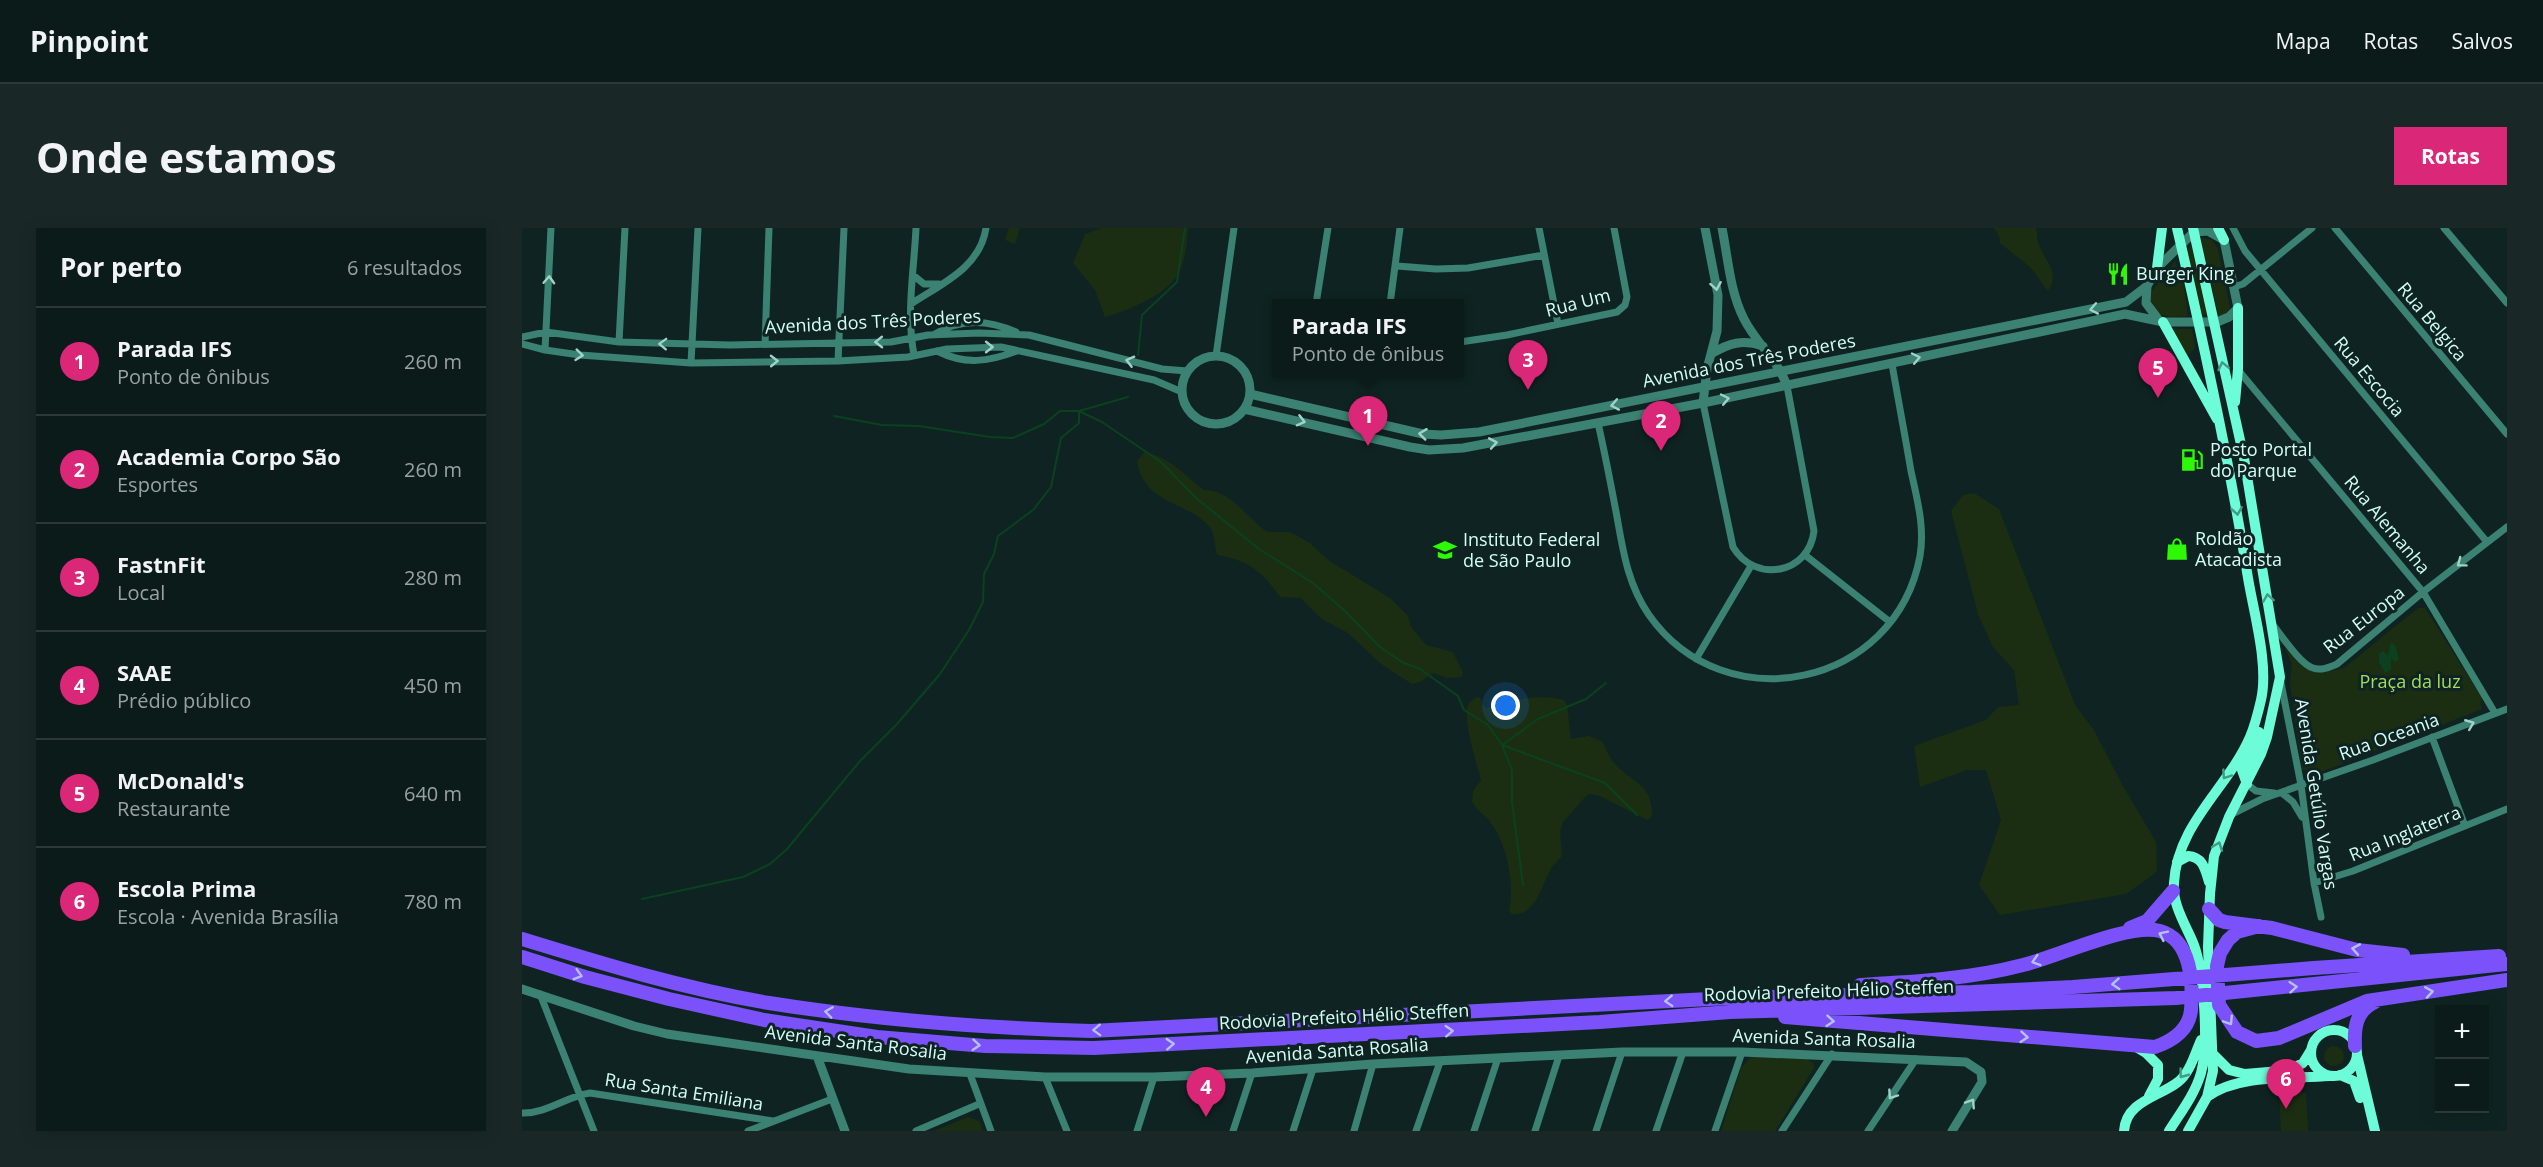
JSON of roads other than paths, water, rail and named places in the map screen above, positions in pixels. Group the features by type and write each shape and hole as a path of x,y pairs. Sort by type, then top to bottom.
{"highway":[{"path":"2092,943 2147,921 2173,891"},
{"path":"2209,909 2225,922 2259,926 2357,950 2394,955 2477,958 2507,955"},
{"path":"2259,926 2238,932 2229,940 2220,953 2217,966 2220,1005 2237,1032 2256,1041 2279,1038 2361,1003 2507,980"},
{"path":"2138,931 2159,931 2178,944 2188,962 2191,1011 2184,1028 2176,1037 2155,1047 1730,1005 1812,987 1945,979 2022,966 2138,931"},
{"name":"Rodovia Prefeito Hélio Steffen","path":"522,939 662,979 767,1003 887,1020 989,1028 1091,1031 1730,1005 1983,992 2477,958"},
{"name":"Rodovia Prefeito Hélio Steffen","path":"522,957 648,994 764,1020 878,1037 985,1046 1104,1047 1588,1023 1730,1005 2176,998 2507,964"},
{"path":"2356,1050 2356,1023 2359,1015 2369,1005 2389,997"}],"main road":[{"path":"2157,268 2162,228"},
{"path":"2177,228 2223,428 2258,638 2265,713 2254,746 2242,770 2247,784"},
{"path":"2218,228 2223,240"},
{"name":"Avenida Getúlio Vargas","path":"2188,1131 2207,1097 2213,1071 2209,909 2214,856 2229,817 2247,784 2267,737 2280,677 2244,458 2194,230"},
{"path":"2234,414 2238,369 2238,308"},
{"path":"2161,320 2223,428"},
{"path":"2169,1131 2192,1094 2201,1074 2204,1034 2201,973 2193,944 2178,911 2173,891 2177,862 2184,841 2250,737 2262,697"},
{"path":"2177,862 2188,856 2198,859 2203,864 2211,888"},
{"path":"2213,1054 2229,1070 2245,1074 2290,1070 2303,1064 2318,1036 2332,1030 2346,1034 2356,1050 2375,1131"},
{"path":"2124,1131 2130,1113 2146,1100 2178,1082 2185,1074 2204,1034"},
{"path":"2133,1046 2146,1053 2158,1065 2158,1079 2146,1100"},
{"path":"2311,1049 2313,1064 2324,1074 2349,1077 2358,1087 2368,1131"},
{"path":"2207,1097 2218,1089 2241,1082 2336,1076 2349,1071 2354,1064 2356,1050"}],"street":[{"path":"545,350 551,228"},
{"path":"619,342 625,228"},
{"path":"691,363 698,228"},
{"path":"765,344 769,228"},
{"path":"838,361 837,343 844,228"},
{"path":"914,355 910,304 916,228"},
{"path":"910,304 967,266 976,257 986,228"},
{"path":"1216,356 1234,228"},
{"path":"1318,299 1328,228"},
{"path":"1391,299 1397,266 1400,228"},
{"path":"1539,228 1558,324"},
{"name":"Rua Um","path":"1464,341 1617,312 1625,305 1626,291 1614,228"},
{"path":"1706,228 1718,295 1718,331 1707,369 1703,403 1731,541 1737,553 1751,566 1777,571 1795,564 1805,555 1813,537 1814,524 1787,386 1781,371 1766,347 1743,318 1733,288 1722,228"},
{"name":"Rua Escocia","path":"2233,228 2239,243 2487,542"},
{"path":"2234,287 2243,284 2312,228"},
{"name":"Rua Belgica","path":"2335,228 2507,434"},
{"path":"2444,228 2507,303"},
{"path":"2194,230 2208,231 2223,240 2234,287 2238,308 2225,320 2213,322"},
{"name":"Avenida dos Três Poderes","path":"1250,394 1407,431 1441,435 1496,429 2126,302 2147,286 2157,268 2194,230"},
{"path":"1397,266 1436,269 1468,268 1544,255"},
{"path":"913,275 927,285 941,284"},
{"path":"2147,286 2146,303 2161,320"},
{"name":"Avenida dos Três Poderes","path":"1244,409 1429,450 1463,448 1787,386 2125,314 2161,320 2213,322"},
{"path":"933,335 954,324 973,322 999,326 1021,335"},
{"name":"Avenida dos Três Poderes","path":"522,337 546,332 619,342 692,345 891,342 933,335 1008,333 1162,369 1187,371"},
{"path":"968,348 969,333"},
{"path":"1008,333 1008,348"},
{"path":"946,334 947,350"},
{"path":"1711,354 1739,342 1753,342 1766,347"},
{"name":"Avenida dos Três Poderes","path":"522,344 545,350 646,361 691,363 838,361 968,348 1008,348 1154,381 1182,392"},
{"path":"937,351 952,359 981,361 1019,350"},
{"path":"1216,356 1227,358 1245,372 1250,394 1244,409 1228,422 1207,423 1190,411 1182,392 1183,381 1187,371 1195,363 1216,356"},
{"path":"1598,423 1627,569 1634,588 1657,626 1675,644 1719,670 1743,677 1794,678 1820,672 1845,661 1867,646 1890,622 1902,605 1913,581 1920,555 1922,528 1892,364"},
{"name":"Rua Alemanha","path":"2238,369 2243,379 2423,592 2495,713"},
{"name":"Rua Europa","path":"2271,624 2312,668 2321,669 2337,664 2423,592 2507,527"},
{"path":"1805,555 1890,622"},
{"path":"1696,658 1751,566"},
{"name":"Avenida Getúlio Vargas","path":"2280,677 2301,785 2305,825 2321,917"},
{"name":"Rua Oceania","path":"2229,817 2241,808 2507,709"},
{"path":"2432,737 2464,826"},
{"path":"2247,784 2256,791 2282,793 2293,802 2305,825"},
{"name":"Rua Inglaterra","path":"2314,883 2354,871 2507,809"},
{"name":"Avenida Santa Rosalia","path":"522,989 626,1024 667,1034 909,1069 970,1074 1154,1077 1622,1052 1832,1054 1966,1062 1981,1072 1982,1082 1979,1091 1952,1131"},
{"path":"540,994 594,1131"},
{"path":"1596,1131 1622,1052"},
{"path":"1656,1131 1683,1052"},
{"path":"1715,1131 1742,1052"},
{"path":"1782,1131 1832,1054"},
{"path":"817,1056 845,1131"},
{"path":"1535,1131 1559,1056"},
{"path":"1474,1131 1498,1058"},
{"path":"1868,1131 1916,1059"},
{"path":"1416,1131 1440,1062"},
{"path":"1354,1131 1373,1064"},
{"path":"1293,1131 1313,1069"},
{"path":"1233,1131 1252,1073"},
{"path":"970,1074 991,1131"},
{"path":"1045,1077 1067,1131"},
{"path":"1137,1131 1154,1077"},
{"name":"Rua Santa Emiliana","path":"522,1113 539,1112 579,1095 601,1094 773,1120"},
{"path":"748,1131 832,1099"},
{"path":"916,1131 980,1104"}],"waterway":[{"path":"1138,355 1142,315 1177,282 1185,228"},
{"path":"1128,397 1079,411 1102,422 1161,462 1196,498 1259,549 1313,583 1345,611 1380,647 1402,662 1420,669 1458,696 1464,710 1488,725 1502,745 1512,770 1512,802 1523,885"},
{"path":"642,899 743,877 770,864 787,849 860,761 897,724 940,674 969,630 983,602 984,574 994,554 998,536 1033,510 1051,487 1061,438 1079,423 1079,411 1060,411 1044,424 1013,438 990,437 919,426 882,425 834,416"},
{"path":"1502,745 1538,719 1586,699 1606,683"},
{"path":"1502,745 1605,783 1637,815"}],"place":[{"name":"Burger King","path":"2118,274"},
{"name":"FastnFit","path":"1528,390"},
{"name":"McDonald's","path":"2158,398"},
{"name":"Parada IFS","path":"1368,446"},
{"name":"Academia Corpo São","path":"1661,451"},
{"name":"Posto Portal do Parque","path":"2192,460"},
{"name":"Roldão Atacadista","path":"2177,549"},
{"name":"Instituto Federal de São Paulo","path":"1445,550"},
{"name":"Escola Prima","path":"2286,1109"},
{"name":"SAAE","path":"1206,1117"}],"park label":[{"name":"Praça da luz","path":"2410,682"}]}
